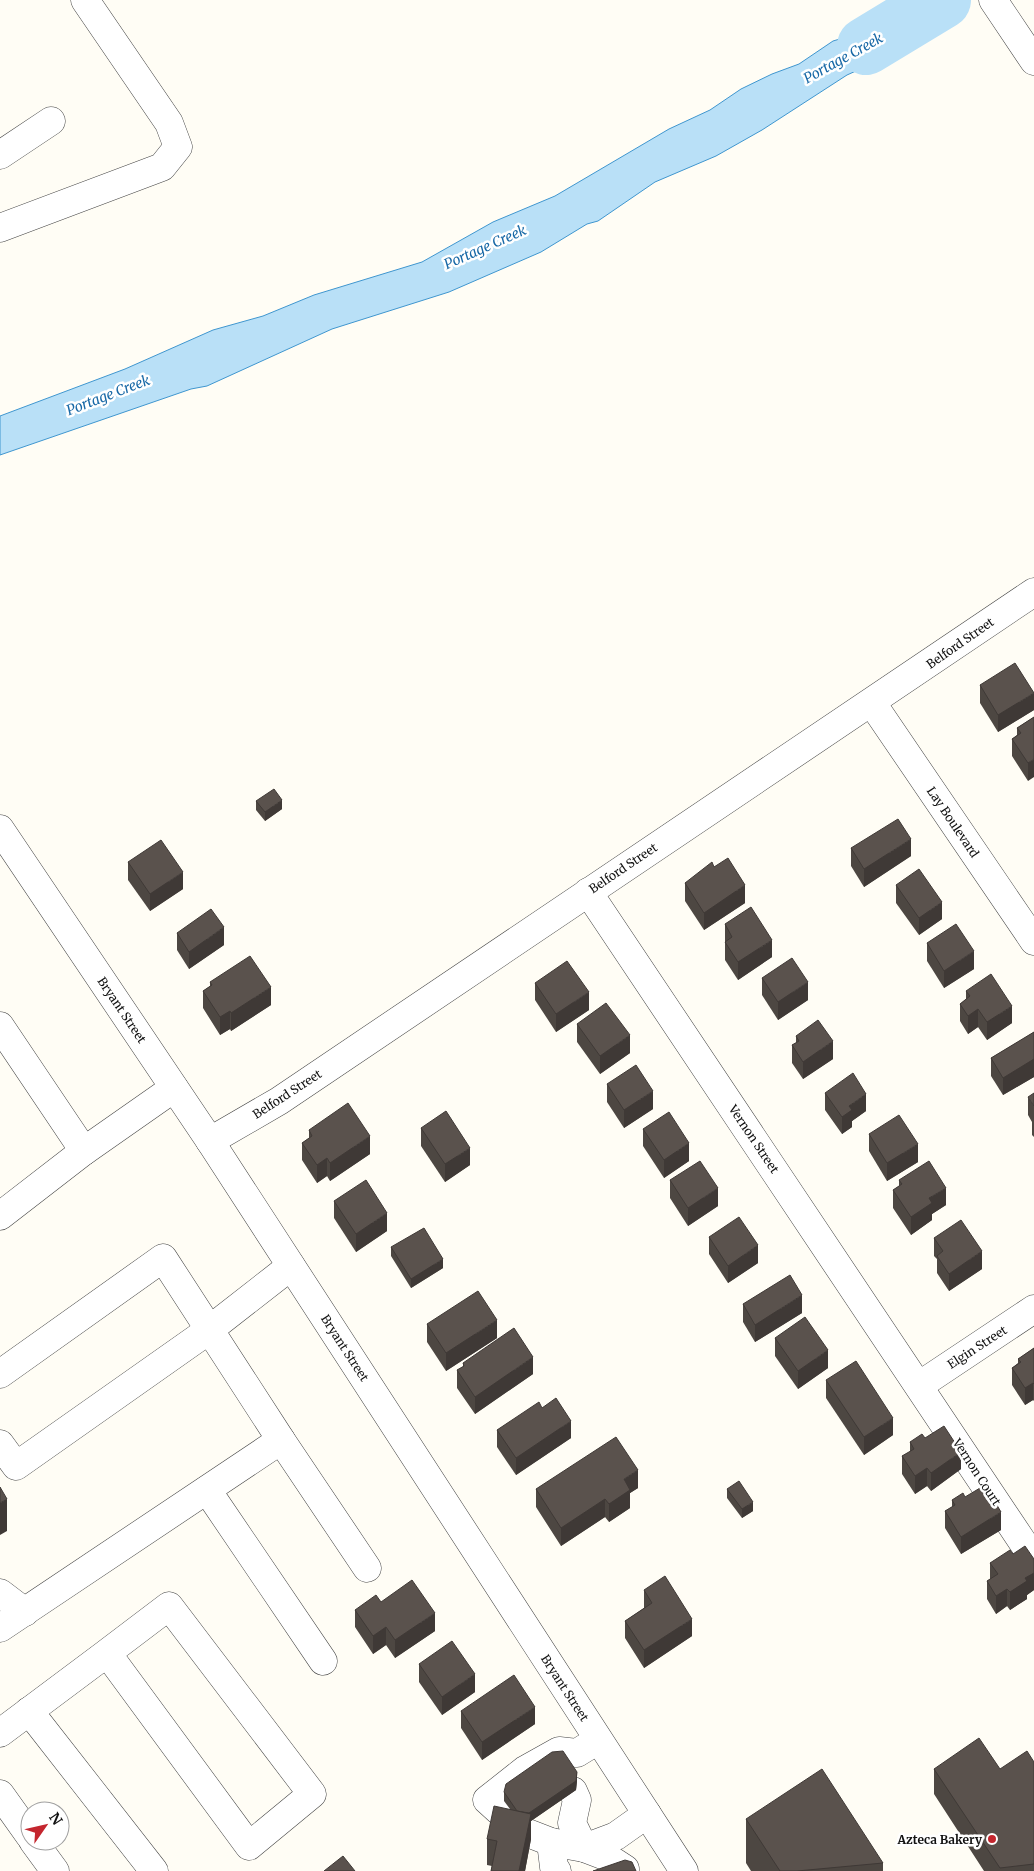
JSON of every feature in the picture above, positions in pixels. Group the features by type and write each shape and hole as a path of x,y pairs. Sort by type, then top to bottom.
{"street":[{"path":"0,228 162,167 178,147 169,123 85,0"},
{"path":"997,1 1034,62"},
{"path":"0,155 51,121"},
{"name":"Belford Street","path":"210,1141 280,1101 1034,592"},
{"name":"Lay Boulevard","path":"872,703 1034,941"},
{"name":"Bryant Street","path":"0,829 210,1141 684,1871"},
{"name":"Vernon Street","path":"588,892 920,1385"},
{"path":"0,1026 84,1151"},
{"path":"0,1216 84,1151 174,1088"},
{"path":"0,1374 163,1258 367,1568"},
{"path":"0,1444 16,1466 209,1330 292,1266"},
{"name":"Elgin Street","path":"920,1385 1034,1309"},
{"name":"Vernon Court","path":"920,1385 1034,1559"},
{"path":"0,1628 281,1440"},
{"path":"207,1490 323,1661"},
{"path":"0,1593 25,1612"},
{"path":"0,1733 107,1652 169,1606 312,1794 249,1846 107,1652"},
{"path":"29,1711 154,1871"},
{"path":"598,1740 577,1753 559,1750 551,1759 488,1800 554,1863 604,1861"},
{"path":"573,1791 577,1800 561,1815 604,1861"},
{"path":"0,1794 20,1822"},
{"path":"604,1861 616,1836 647,1814"},
{"path":"40,1851 55,1871"}],"water":[{"path":"912,0 931,0 942,17 935,28 887,57 847,75 762,130 716,156 655,182 598,221 587,224 541,252 449,292 332,329 207,386 191,389 0,455 0,416 125,369 213,330 263,316 314,295 422,262 493,222 555,196 669,129 710,110 741,89 772,74 799,64 833,41 850,36 863,26"}],"building":[{"path":"1015,663 1034,693 998,715 980,685"},
{"path":"1034,717 1034,759 1028,763 1012,739 1021,733 1017,728"},
{"path":"274,789 282,800 265,812 256,801"},
{"path":"898,819 911,839 864,869 851,848"},
{"path":"161,840 183,872 150,894 128,862"},
{"path":"728,858 745,885 704,913 685,883 712,862 714,867"},
{"path":"919,869 942,902 919,918 896,885"},
{"path":"751,907 772,940 738,962 725,942 732,937 725,924"},
{"path":"211,909 224,927 189,952 177,933"},
{"path":"956,924 974,951 944,971 927,943"},
{"path":"250,956 271,987 231,1013 230,1011 220,1017 203,991 212,985 210,982"},
{"path":"792,958 808,982 778,1002 762,978"},
{"path":"567,961 589,992 556,1014 535,983"},
{"path":"991,974 1012,1006 987,1022 978,1009 968,1016 960,1004 970,996 966,991"},
{"path":"606,1003 630,1035 600,1056 577,1024"},
{"path":"818,1020 833,1041 803,1062 792,1045 799,1041 796,1036"},
{"path":"1034,1032 1034,1059 1003,1078 991,1058"},
{"path":"636,1065 653,1091 624,1110 607,1084"},
{"path":"853,1073 866,1094 849,1106 852,1110 842,1117 825,1093"},
{"path":"1034,1093 1034,1106 1028,1097"},
{"path":"348,1103 370,1136 330,1163 327,1158 317,1165 302,1143 312,1136 309,1130"},
{"path":"446,1111 470,1148 445,1164 421,1128"},
{"path":"669,1112 689,1143 664,1160 643,1129"},
{"path":"899,1115 918,1144 887,1163 869,1134"},
{"path":"700,1161 718,1188 688,1208 670,1180"},
{"path":"929,1161 946,1188 929,1198 932,1203 911,1217 893,1190 902,1184 899,1180"},
{"path":"366,1180 387,1213 356,1234 334,1201"},
{"path":"739,1217 758,1245 728,1266 709,1237"},
{"path":"961,1220 982,1251 949,1274 937,1256 943,1251 934,1238"},
{"path":"424,1228 443,1259 411,1279 391,1247"},
{"path":"790,1275 802,1295 755,1325 743,1304"},
{"path":"478,1291 497,1320 446,1353 427,1324"},
{"path":"805,1317 828,1350 798,1371 775,1338"},
{"path":"514,1328 533,1357 475,1397 457,1370 464,1366 463,1363"},
{"path":"1034,1348 1034,1384 1025,1388 1012,1368 1021,1362 1018,1359"},
{"path":"856,1361 893,1418 864,1437 826,1380"},
{"path":"556,1398 571,1421 516,1458 497,1430 539,1402 542,1408"},
{"path":"944,1426 961,1452 931,1473 927,1468 915,1476 902,1456 914,1449 910,1442 922,1434 925,1438"},
{"path":"616,1437 638,1470 624,1479 630,1490 609,1504 605,1499 561,1528 536,1489"},
{"path":"739,1481 753,1502 742,1509 727,1489"},
{"path":"985,1485 1001,1512 961,1537 945,1511 955,1505 952,1500 963,1493 965,1497"},
{"path":"0,1487 7,1499 0,1503"},
{"path":"1025,1546 1034,1559 1034,1573 1025,1578 1027,1581 1010,1592 1007,1589 996,1596 987,1581 998,1574 990,1563 1010,1550 1013,1554"},
{"path":"665,1576 692,1619 644,1650 625,1621 652,1603 644,1590"},
{"path":"412,1580 435,1613 395,1640 386,1627 373,1636 355,1610 376,1595 381,1602"},
{"path":"452,1641 475,1674 442,1697 419,1664"},
{"path":"514,1675 535,1707 482,1742 461,1711"},
{"path":"979,1738 1000,1769 1027,1751 1034,1762 1034,1864 1000,1868 934,1769"},
{"path":"563,1751 577,1772 576,1781 529,1813 517,1811 504,1792 506,1784 552,1752"},
{"path":"822,1769 883,1863 780,1871 746,1819"},
{"path":"494,1806 531,1814 519,1871 491,1871 497,1841 487,1839"},
{"path":"343,1856 355,1871 324,1871"},
{"path":"625,1860 632,1862 636,1871 593,1871"}],"waterway":[{"name":"Portage Creek","path":"866,46 942,0"}],"place":[{"name":"Azteca Bakery","path":"992,1839"}]}
